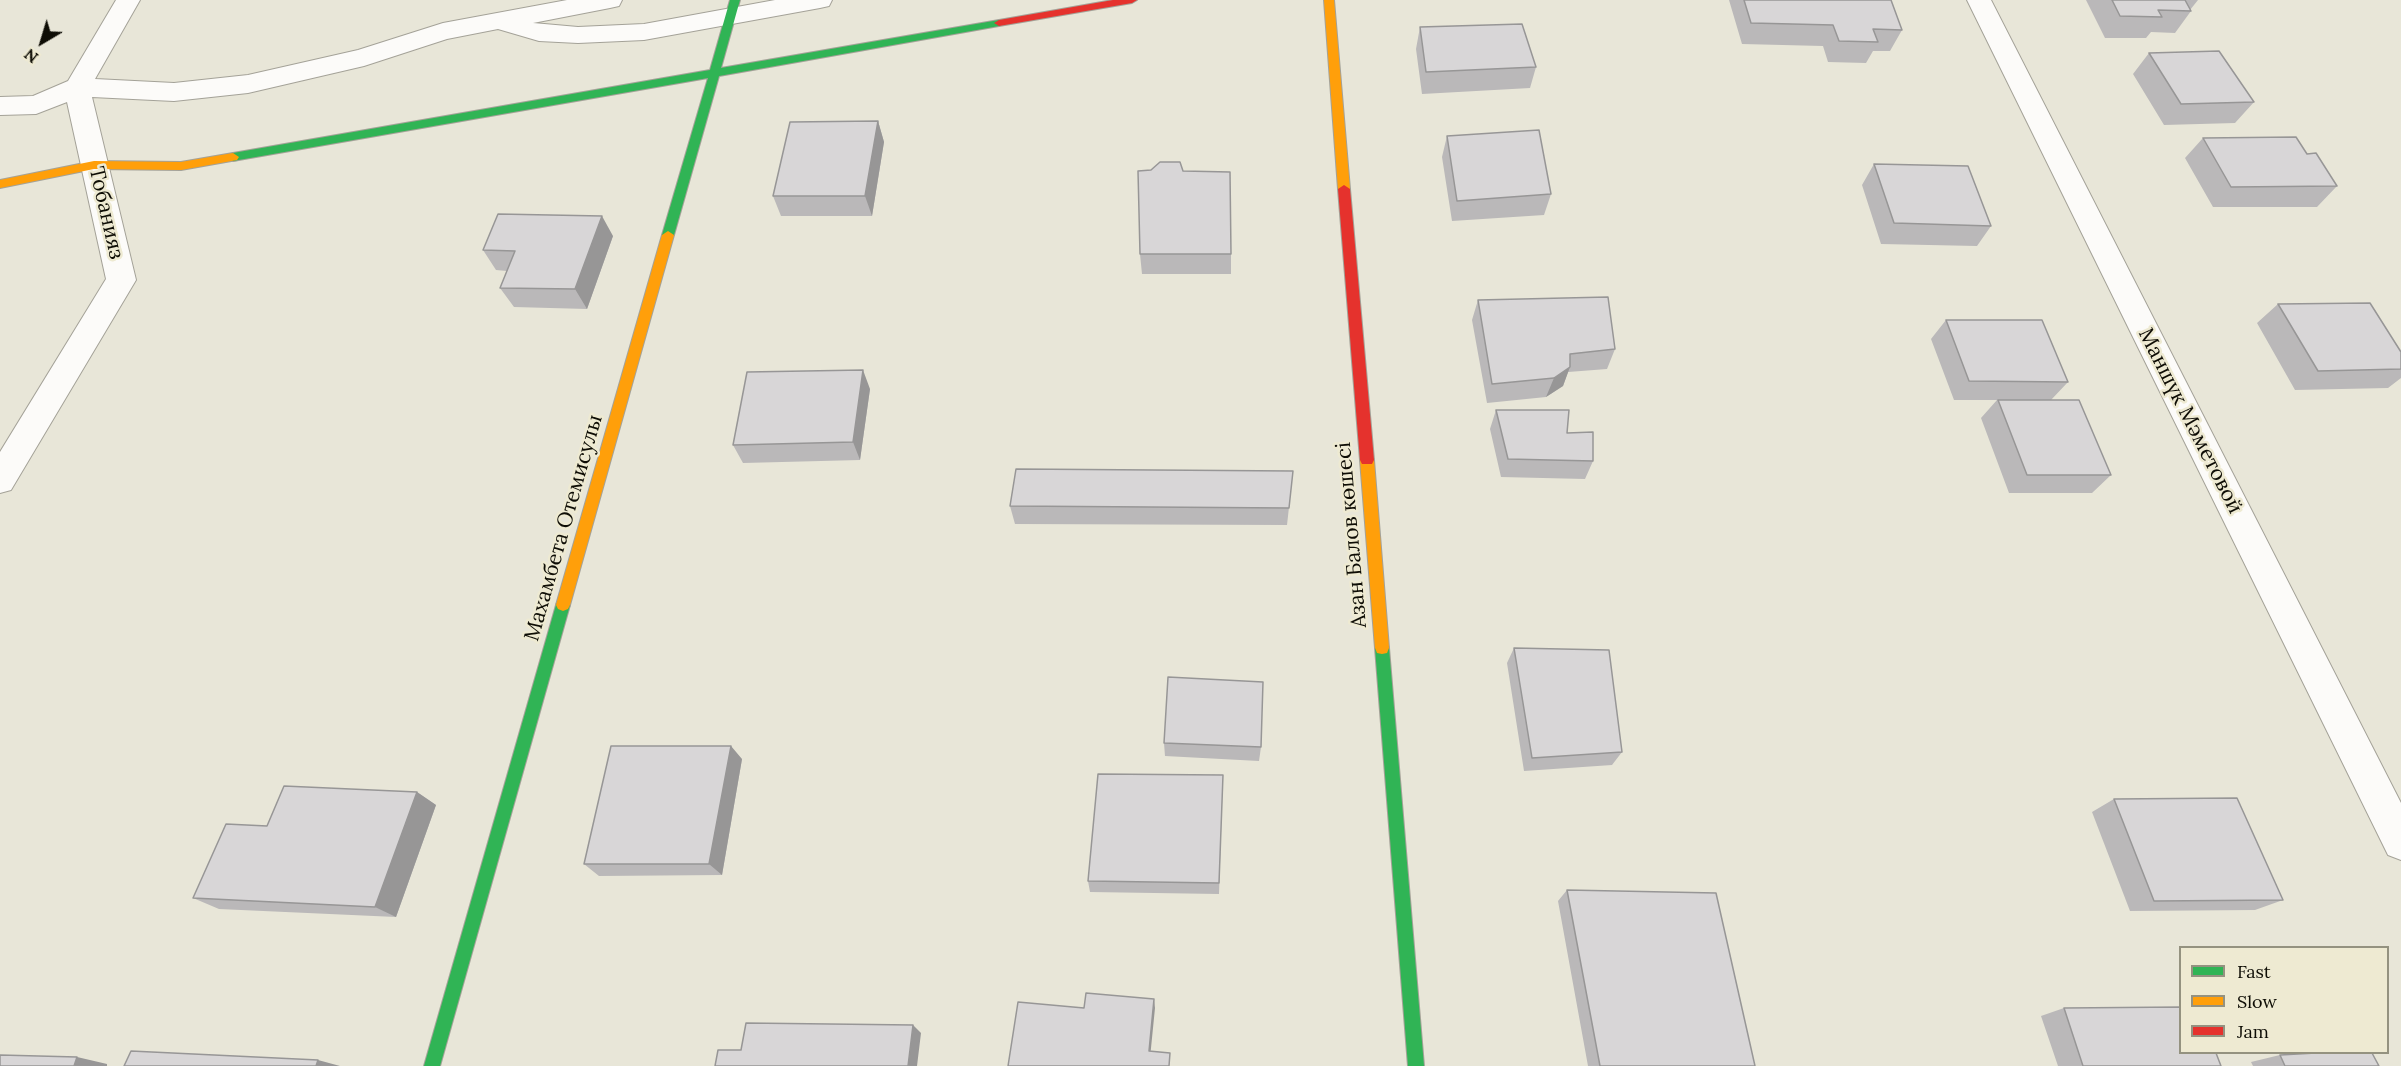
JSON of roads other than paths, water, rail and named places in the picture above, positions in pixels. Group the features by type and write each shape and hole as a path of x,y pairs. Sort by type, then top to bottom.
{"street":[{"path":"77,87 128,0"},
{"path":"0,113 36,105 77,87 174,92 248,84 354,59 443,31 610,0"},
{"path":"498,21 539,33 578,35 644,32 733,8 820,0"},
{"path":"0,184 94,165 181,166 1132,0"},
{"name":"Азан Балов көшесі","path":"1329,0 1416,1066"},
{"name":"Маншүк Мәметовой","path":"1979,0 2401,842"},
{"name":"Махамбета Отемисулы","path":"432,1066 733,8"},
{"name":"Тобанияз","path":"0,480 121,280 77,87"},
{"path":"0,106 36,105"}]}
